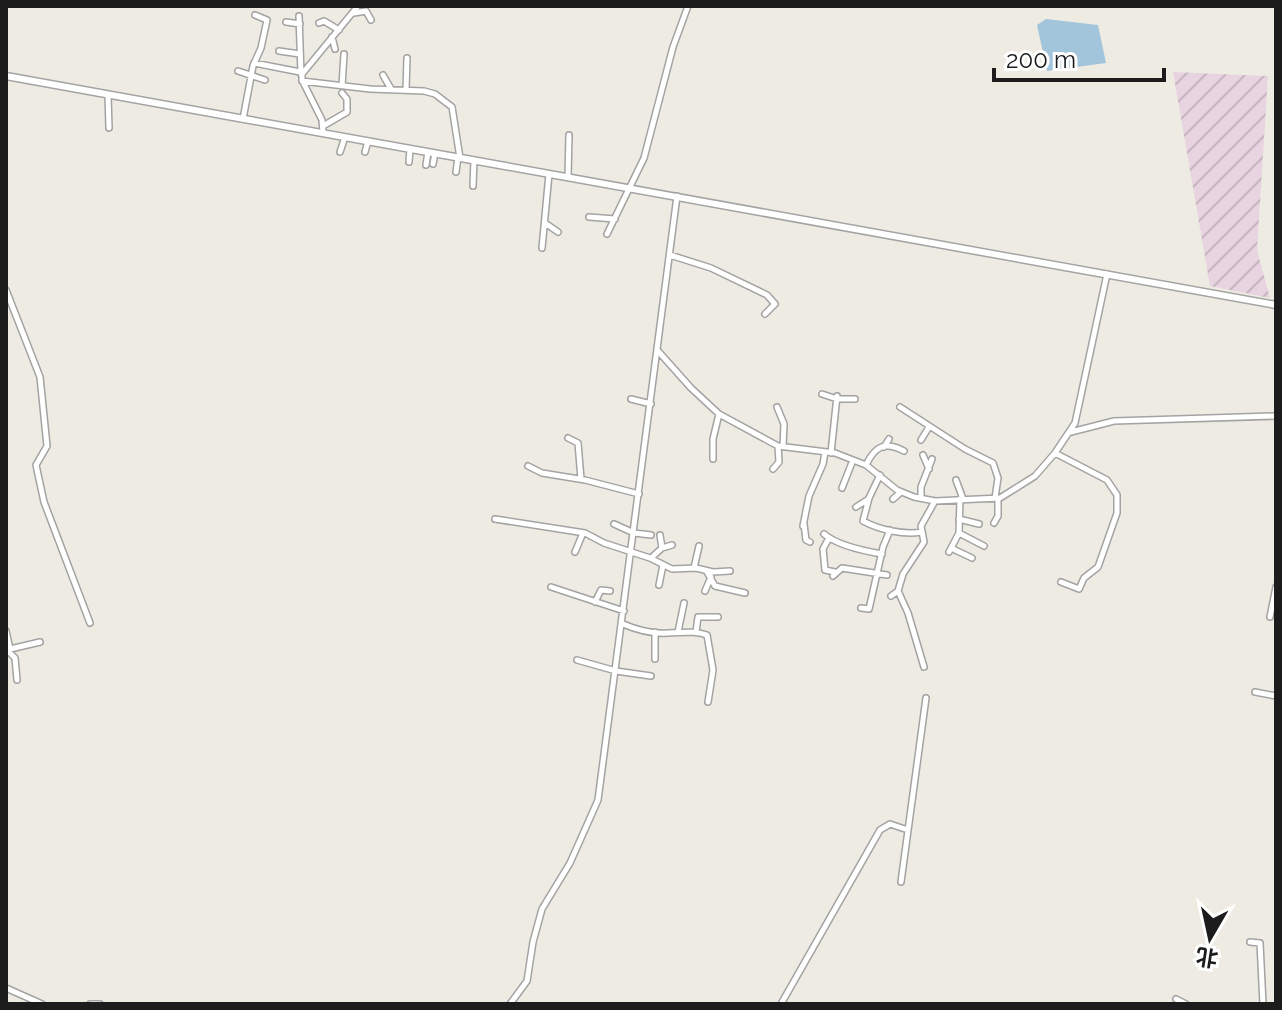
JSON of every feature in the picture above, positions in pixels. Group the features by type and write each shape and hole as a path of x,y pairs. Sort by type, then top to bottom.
{"street":[{"path":"607,234 631,188 650,140 666,72 688,6"},
{"path":"301,76 353,11 366,11 371,20"},
{"path":"243,119 254,63 267,20 255,15"},
{"path":"299,16 301,76 323,129"},
{"path":"319,23 324,21 339,30"},
{"path":"286,22 300,24"},
{"path":"332,37 335,49"},
{"path":"279,51 300,54"},
{"path":"323,129 347,112 347,99 342,89 344,54"},
{"path":"406,90 407,58"},
{"path":"254,63 342,89 428,92 450,103 454,112 459,158 456,172"},
{"path":"238,71 265,80"},
{"path":"383,75 391,89"},
{"path":"6,76 243,119 323,129 345,137 431,153 1276,305"},
{"path":"108,95 109,128"},
{"path":"568,177 569,135"},
{"path":"340,152 345,137"},
{"path":"365,152 368,141"},
{"path":"409,162 410,149"},
{"path":"429,164 431,153"},
{"path":"473,186 474,160"},
{"path":"542,248 549,174"},
{"path":"510,1004 527,981 542,909 570,863 598,800 677,196"},
{"path":"589,217 616,218"},
{"path":"545,222 558,232"},
{"path":"670,255 711,268 767,295 775,304 765,314"},
{"path":"657,347 691,388 719,414 780,446 828,452 853,460 866,465 901,492 921,498 935,501 996,498 1035,476 1070,432 1079,412 1107,274"},
{"path":"6,290 40,377 47,446 36,465 44,502 90,623"},
{"path":"822,394 855,399"},
{"path":"810,542 806,540 806,526 803,525 809,496 828,452 837,397"},
{"path":"631,399 651,404"},
{"path":"773,469 779,462 784,427 777,407"},
{"path":"900,407 993,463 998,478 998,516 994,523"},
{"path":"713,459 713,439 719,414"},
{"path":"1070,432 1114,421 1276,416"},
{"path":"921,440 929,427"},
{"path":"568,438 578,443 581,479"},
{"path":"884,447 889,439"},
{"path":"866,465 874,448 893,446 904,451"},
{"path":"1055,453 1107,480 1115,489 1118,502 1097,569 1084,578 1079,589 1061,582"},
{"path":"923,455 929,470"},
{"path":"921,498 921,487 932,459"},
{"path":"842,488 853,460"},
{"path":"528,466 542,473 639,494"},
{"path":"819,472 822,480"},
{"path":"880,475 868,500 863,521 890,530 922,532"},
{"path":"956,480 962,499 959,533 950,550 972,558"},
{"path":"893,499 901,492"},
{"path":"856,507 868,500"},
{"path":"891,596 898,591 903,574 924,542 921,526 935,501"},
{"path":"495,519 583,533 672,569 730,571"},
{"path":"959,519 979,524"},
{"path":"614,524 634,533 651,535"},
{"path":"861,608 869,609 890,530"},
{"path":"575,552 583,533"},
{"path":"959,533 984,546"},
{"path":"660,535 662,548"},
{"path":"882,554 826,536 823,549 825,570 834,574 845,568 887,575"},
{"path":"651,558 662,548 672,545"},
{"path":"694,568 699,546"},
{"path":"659,585 663,565"},
{"path":"705,591 710,572"},
{"path":"710,579 715,586 745,593"},
{"path":"551,587 624,611"},
{"path":"1270,617 1276,587"},
{"path":"595,602 601,590 610,591"},
{"path":"898,591 924,667"},
{"path":"678,632 684,603"},
{"path":"696,632 698,617 718,617"},
{"path":"623,624 655,632 707,635 713,670 708,702"},
{"path":"6,631 8,649 15,658 17,680"},
{"path":"655,632 655,659"},
{"path":"8,649 40,642"},
{"path":"577,660 616,671 651,676"},
{"path":"1255,692 1276,696"},
{"path":"901,882 926,698"},
{"path":"781,1004 880,830 890,824 908,830"},
{"path":"1250,942 1260,943 1263,1004"},
{"path":"6,988 42,1004"},
{"path":"1176,999 1186,1004"},
{"path":"90,1004 100,1004"}],"shaded area":[{"path":"1173,72 1268,76 1257,250 1270,298 1210,286"}],"water":[{"path":"1046,19 1098,25 1106,63 1047,71 1037,25"}]}
